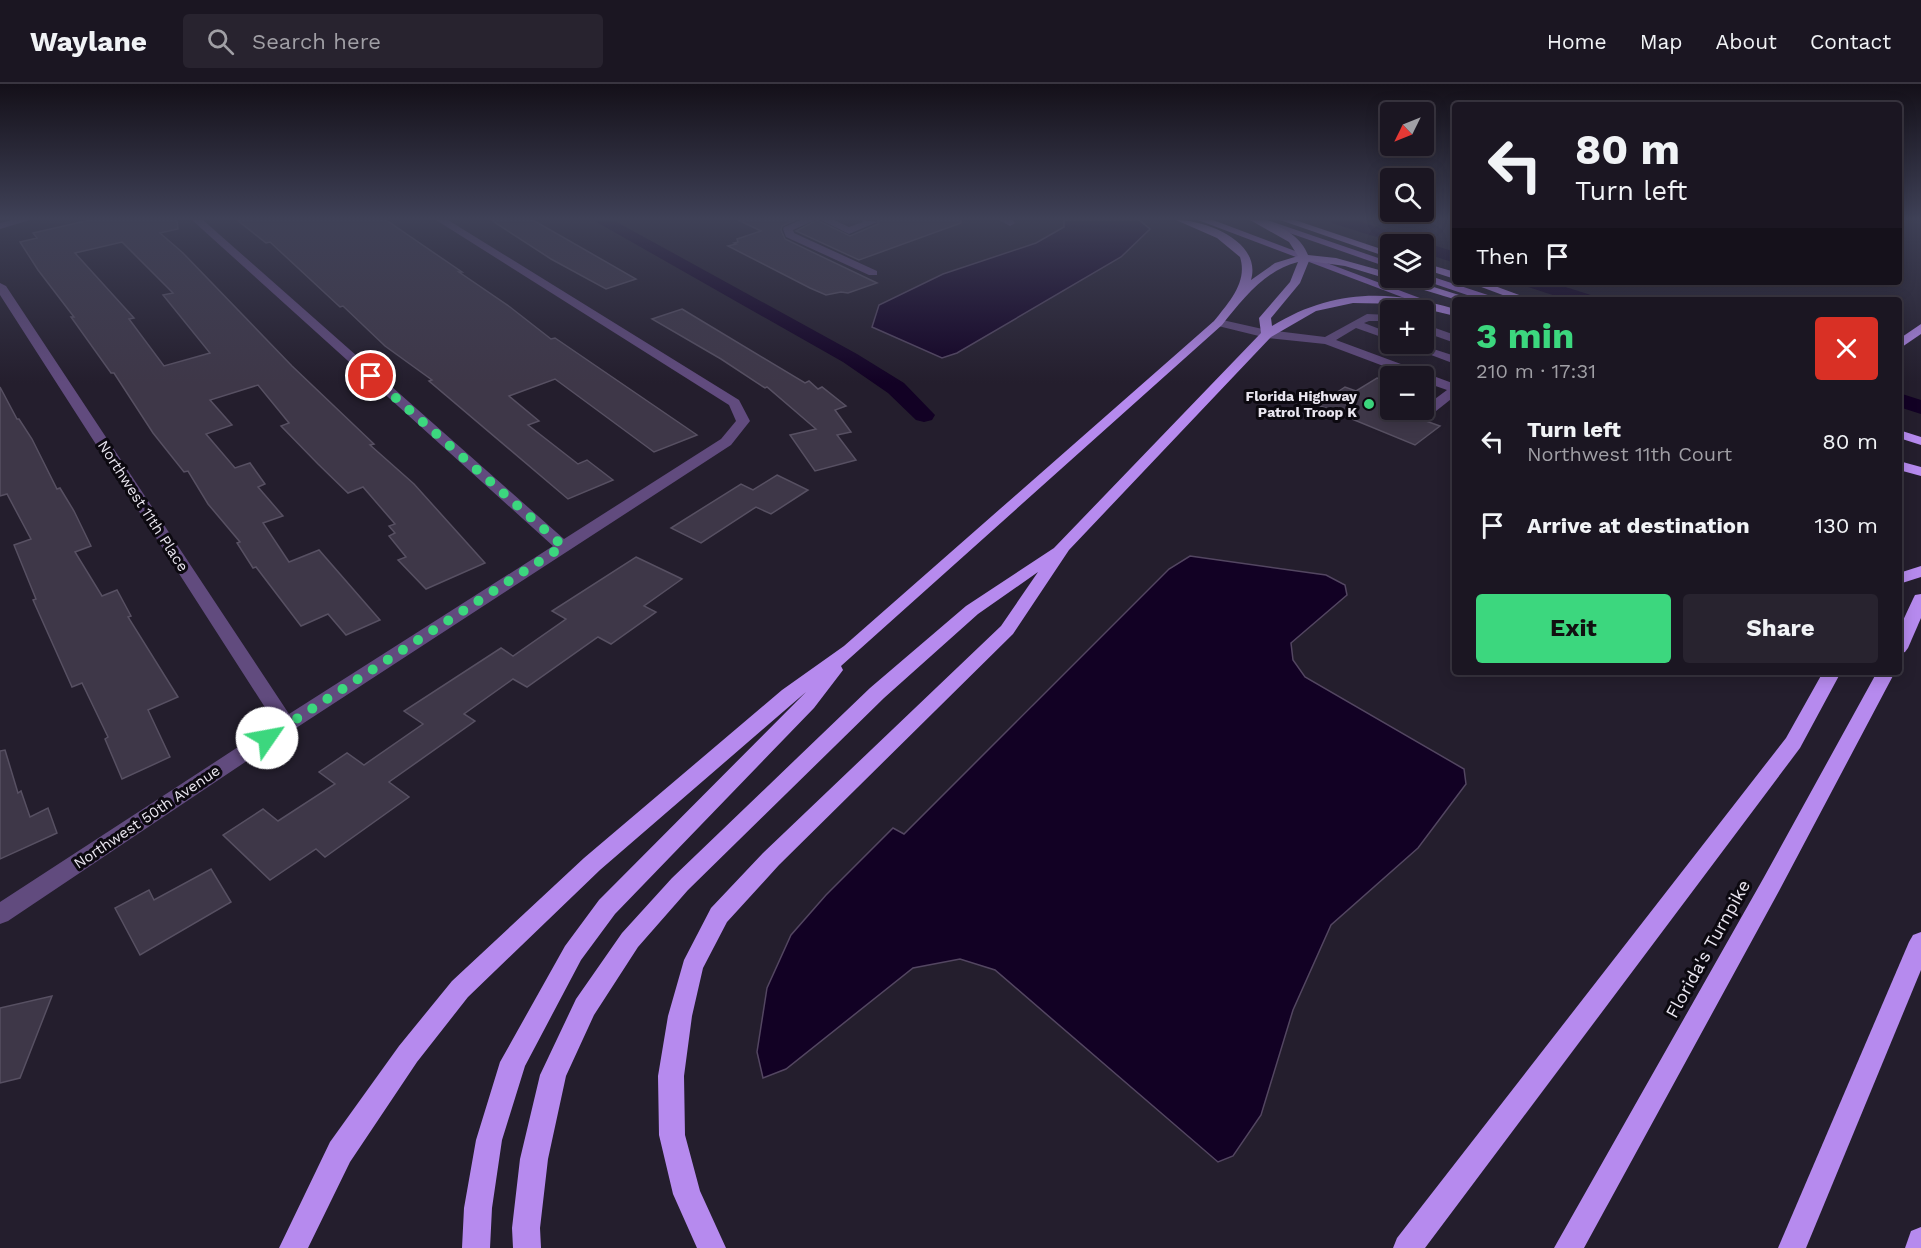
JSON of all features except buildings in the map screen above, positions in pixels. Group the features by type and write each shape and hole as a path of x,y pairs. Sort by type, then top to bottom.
{"highway":[{"path":"1239,297 1247,274"},
{"path":"293,1248 340,1152 408,1054 460,988 592,864 789,695 850,650 1218,323 1239,297 1266,274"},
{"path":"1267,334 1265,318 1302,274"},
{"path":"1482,285 1518,297"},
{"path":"1429,288 1459,297"},
{"path":"712,1248 687,1194 672,1135 671,1076 680,1016 692,967 719,915 771,859 1007,630 1063,548 1267,334 1308,310 1332,303 1380,301"},
{"path":"1434,306 1452,312"},
{"path":"1902,343 1921,328"},
{"path":"1902,434 1921,441"},
{"path":"1902,466 1921,472"},
{"path":"527,1248 526,1228 534,1159 553,1075 585,1007 630,940 681,884 877,693 972,610 1063,548"},
{"path":"1902,578 1921,571"},
{"path":"1902,641 1921,599"},
{"path":"476,1248 478,1208 489,1140 513,1062 573,952 607,907 807,703 850,650"},
{"path":"1407,1248 1793,744 1830,675"},
{"name":"Florida's Turnpike","path":"1568,1248 1831,777 1884,675"},
{"path":"1792,1248 1921,942"},
{"path":"1919,1248 1921,1241"}],"main road":[{"path":"1351,274 1419,300"},
{"path":"1434,280 1484,297"}],"street":[{"path":"258,274 563,546"},
{"name":"Northwest 50th Avenue","path":"0,914 286,725 726,442 743,421 734,403 528,274"},
{"name":"Northwest 11th Place","path":"0,286 286,725"},
{"path":"1327,341 1367,317 1380,318"},
{"path":"1218,323 1267,334 1327,341 1393,366"},
{"path":"1355,324 1380,333"},
{"path":"1434,332 1452,338"},
{"path":"1434,353 1452,359"},
{"path":"1434,381 1452,388"},
{"path":"1434,406 1452,391"}],"shaded area":[{"path":"942,274 1091,274 957,353 942,358 872,327 879,305"},
{"path":"1190,556 1326,575 1345,585 1347,595 1291,643 1293,660 1305,677 1464,769 1466,784 1418,848 1331,925 1293,1010 1261,1115 1233,1156 1218,1162 995,970 960,959 913,968 786,1069 763,1078 757,1052 767,988 791,935 826,895 893,828 904,834 1169,569"}],"waterway":[{"path":"699,274 850,358 896,388 924,415"},
{"path":"1540,285 1578,297"},
{"path":"1902,401 1921,407"}],"place":[{"name":"Florida Highway Patrol Troop K","path":"1369,404"}],"route":[{"path":"267,738 563,546 371,376"}]}
